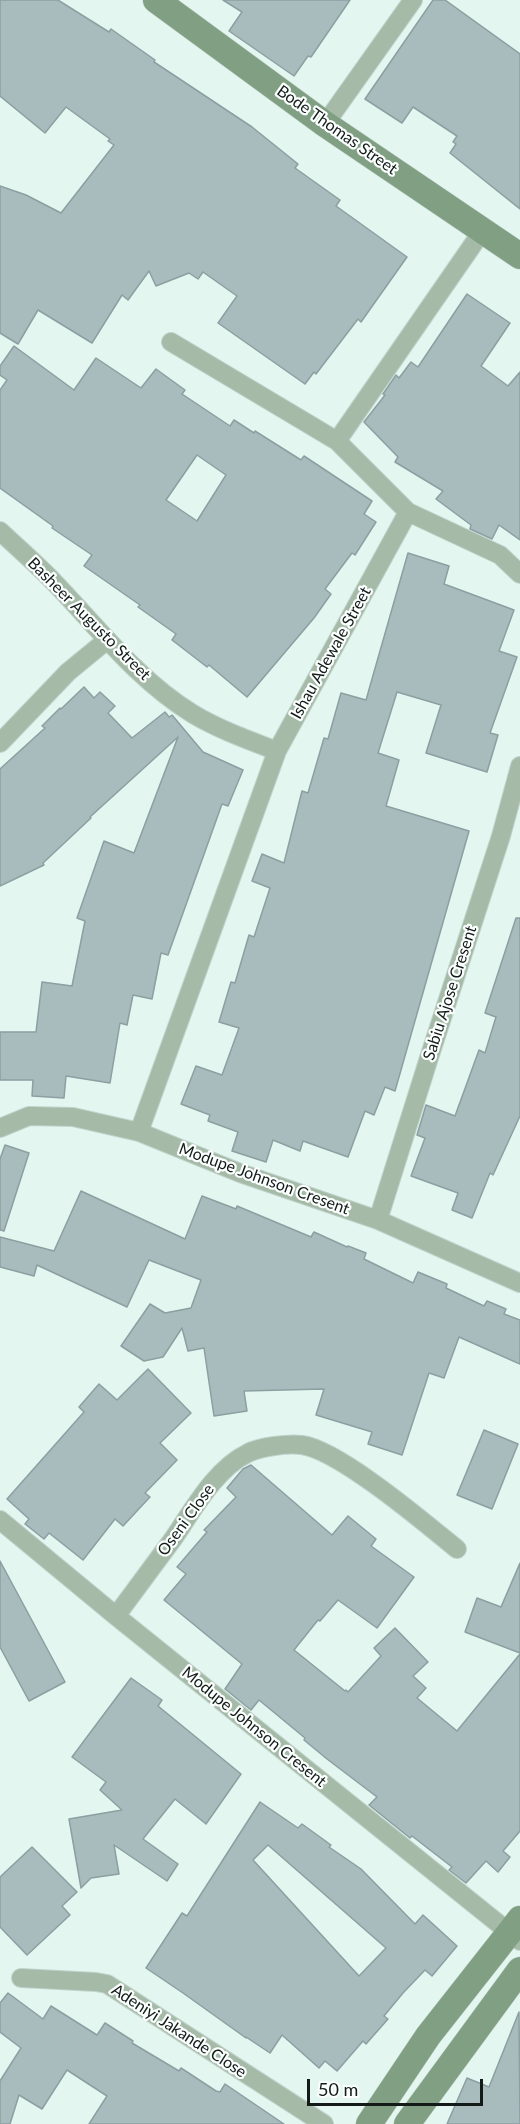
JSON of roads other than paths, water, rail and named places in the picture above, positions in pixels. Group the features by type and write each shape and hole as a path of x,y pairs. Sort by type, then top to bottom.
{"main road":[{"name":"Bode Thomas Street","path":"156,0 325,124 520,256"},
{"path":"369,2124 428,2036 516,1931"},
{"path":"407,2124 520,1970"}],"street":[{"path":"325,124 413,0"},
{"path":"337,441 483,230"},
{"path":"171,342 337,441 408,512 500,555 520,574"},
{"name":"Ishau Adewale Street","path":"139,1132 277,751 408,512"},
{"name":"Basheer Augusto Street","path":"0,531 49,577 144,677 192,713 233,735 277,751"},
{"path":"0,743 68,672 107,640"},
{"name":"Sabiu Ajose Cresent","path":"378,1221 501,836 520,766"},
{"name":"Modupe Johnson Cresent","path":"0,1128 29,1116 73,1117 139,1132 240,1173 378,1221 520,1283"},
{"name":"Oseni Close","path":"116,1616 205,1491 227,1468 248,1453 271,1447 302,1445 331,1456 360,1475 457,1549"},
{"name":"Modupe Johnson Cresent","path":"0,1520 116,1616 516,1931"},
{"name":"Adeniyi Jakande Close","path":"21,1978 107,1984 324,2124"}]}
